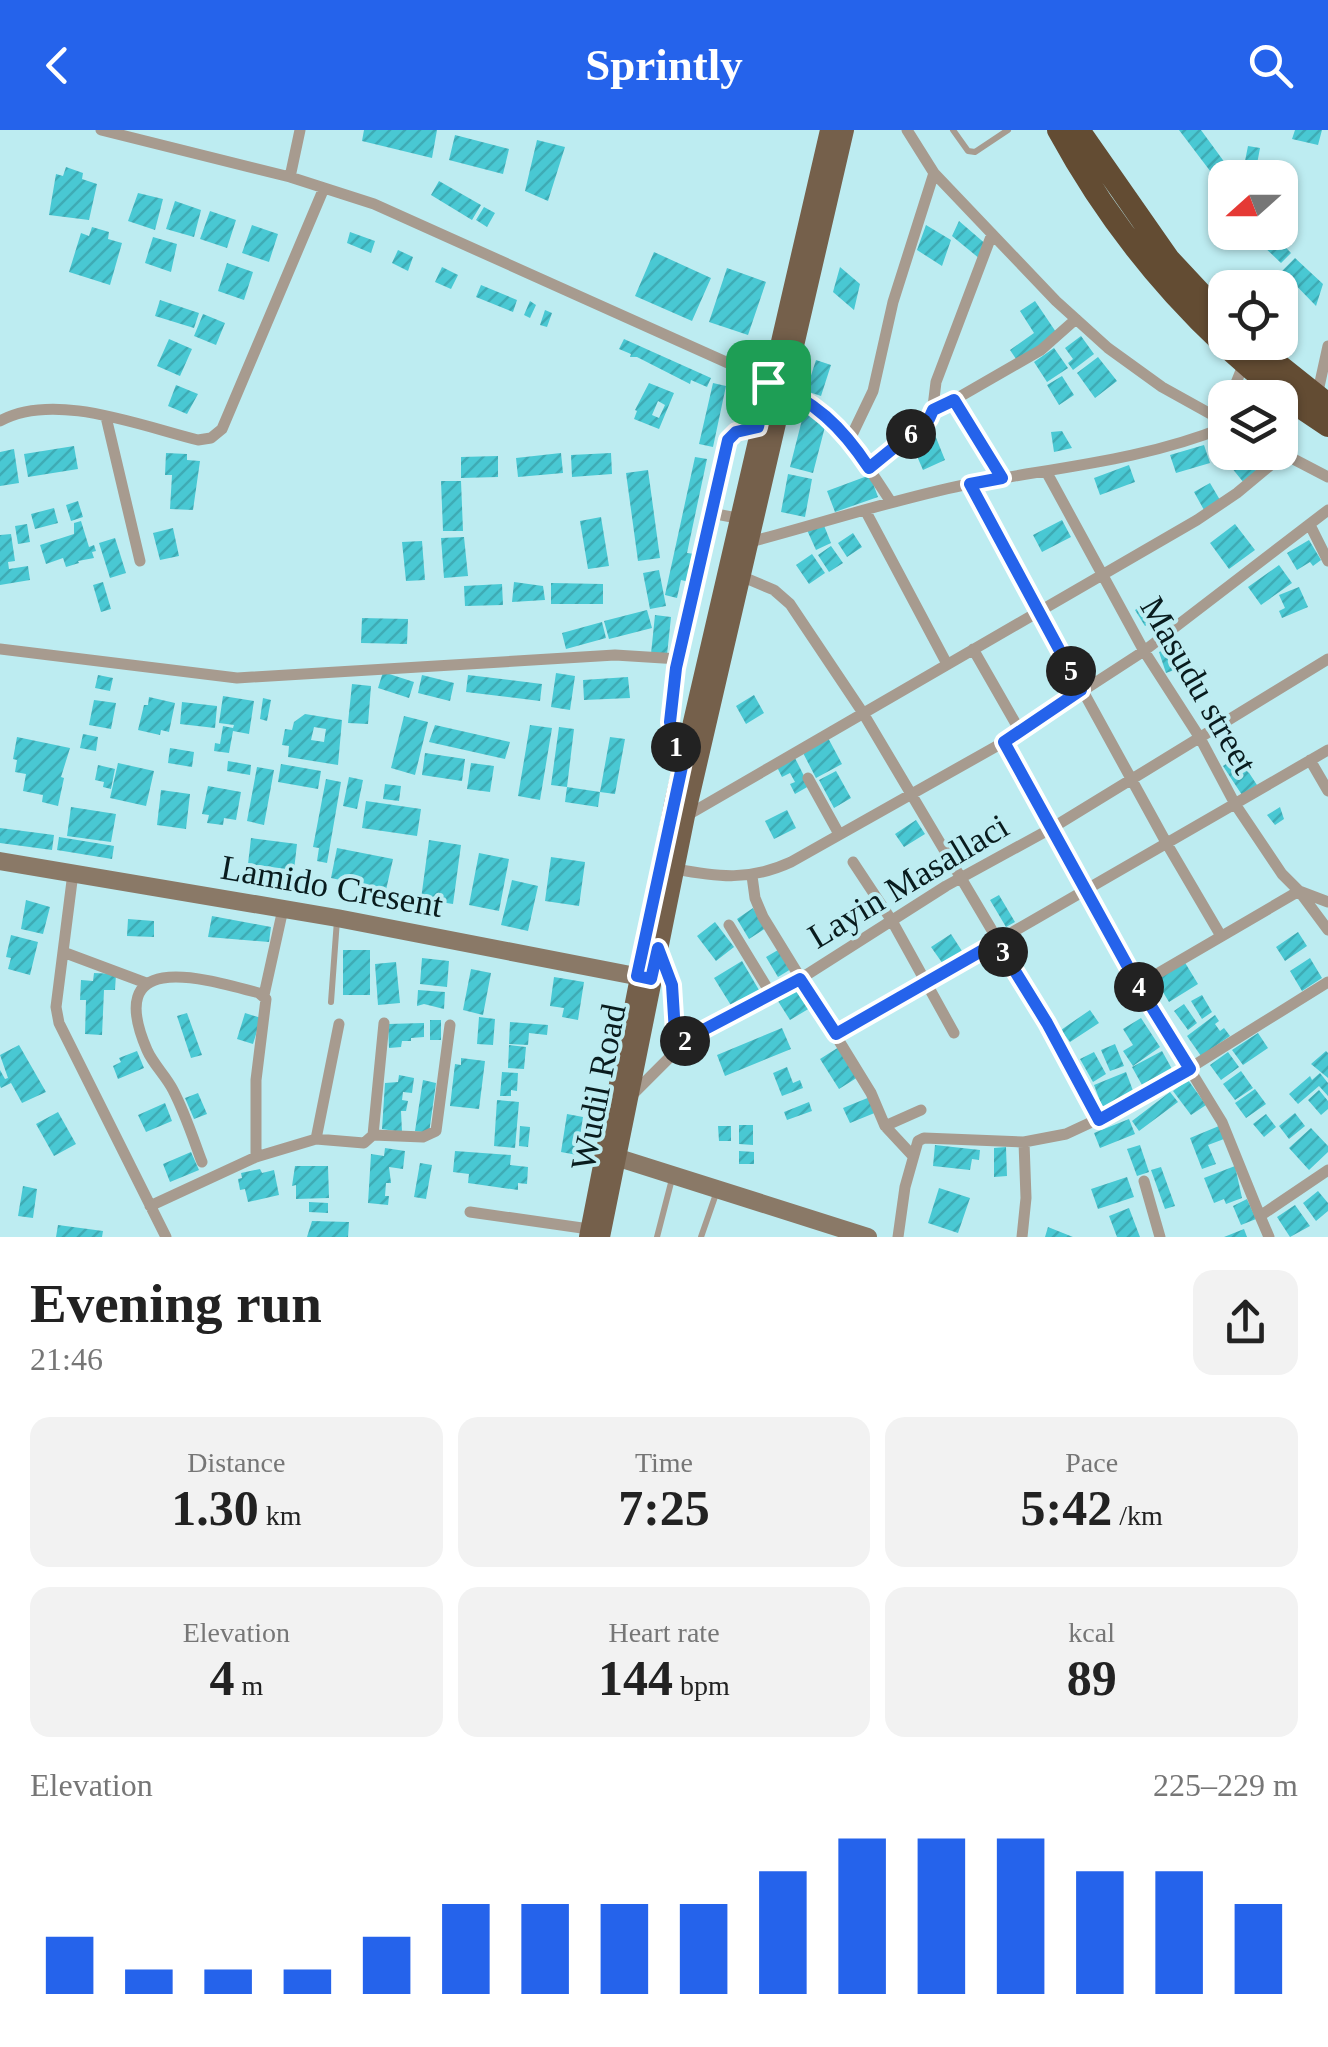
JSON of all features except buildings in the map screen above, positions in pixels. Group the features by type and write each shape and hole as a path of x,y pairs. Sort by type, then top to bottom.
{"highway":[{"path":"1058,130 1084,178 1126,237 1168,288 1208,321"},
{"path":"1086,134 1169,259 1208,301"},
{"path":"1251,360 1264,381 1328,426"},
{"path":"1258,360 1322,401"}],"main road":[{"name":"Wudil Road","path":"610,1154 629,1098 644,978 658,948 750,542 777,385 829,130"},
{"name":"Wudil Road","path":"593,1234 683,762 737,518 758,427 777,385 845,130"}],"street":[{"path":"100,130 290,177 374,204 777,385 818,408 850,440 891,502"},
{"path":"290,177 300,130"},
{"path":"907,130 934,173 1076,319 1162,387 1208,411"},
{"path":"850,440 873,391 892,302 934,173"},
{"path":"0,422 60,408 198,440 211,438 222,429 324,188"},
{"path":"869,468 929,419 936,382 992,234"},
{"path":"933,410 1041,350 1076,319"},
{"path":"1322,401 1328,346"},
{"path":"954,400 1002,478"},
{"path":"106,417 140,561"},
{"path":"683,762 670,722 678,659 728,440 736,432 758,427"},
{"path":"750,542 891,502 1190,440 1208,429"},
{"path":"1298,461 1328,477"},
{"path":"686,816 1198,520 1237,494 1263,470"},
{"name":"Masudu street","path":"1046,472 1144,651 1200,738 1236,804 1282,874 1328,930"},
{"path":"970,484 1221,936"},
{"path":"865,510 948,664"},
{"path":"675,869 728,878 752,876 791,862 1004,742 1144,651 1328,510"},
{"path":"711,513 737,518"},
{"path":"1310,525 1328,562"},
{"path":"742,577 760,582 790,604 863,712 1047,1023 1099,1120"},
{"path":"687,621 714,627"},
{"path":"0,649 238,678 615,656 678,659"},
{"path":"973,649 1020,731"},
{"name":"Layin Masallaci","path":"629,1098 690,1037 800,979 1328,660"},
{"path":"1004,742 1138,985 1222,1122 1269,1237"},
{"path":"836,1034 1328,750"},
{"path":"1310,760 1328,791"},
{"path":"808,778 840,834"},
{"name":"Lamido Cresent","path":"0,861 337,918 644,978"},
{"path":"854,862 892,921 954,1033"},
{"path":"73,873 56,1007 58,1023 166,1237"},
{"path":"752,876 758,908 871,1093 885,1126 912,1155"},
{"path":"1138,985 1299,891 1328,902"},
{"path":"256,1157 256,1080 267,1004 264,996 283,909"},
{"path":"729,925 772,994"},
{"path":"658,948 672,985 676,1048"},
{"path":"63,952 146,983"},
{"path":"202,1162 171,1086 147,1049 135,1010 138,990 168,976 194,976 264,996"},
{"path":"898,1237 912,1155 918,1141 924,1138 1024,1142 1066,1134 1190,1069 1328,982"},
{"path":"150,1206 256,1157 316,1139 364,1143 373,1134 384,1023"},
{"path":"316,1139 339,1024"},
{"path":"373,1134 423,1137 436,1131 450,1024"},
{"path":"885,1126 921,1110"},
{"path":"1022,1237 1026,1198 1024,1142"},
{"path":"610,1154 868,1237"},
{"path":"1260,1216 1328,1170"},
{"path":"1144,1181 1160,1237"},
{"path":"470,1212 593,1234"}],"lane":[{"path":"954,130 968,151 974,152 1008,130"},
{"path":"331,1002 337,918"},
{"path":"657,1237 674,1174"},
{"path":"701,1237 718,1188"}],"route":[{"path":"768,382 818,408 850,440 869,468 929,419 933,410 954,400 1002,478 970,484 1081,690 1004,742 1138,985 1190,1069 1099,1120 1047,1023 997,942 836,1034 800,979 676,1048 672,985 658,948 651,979 637,976 683,762 670,722 676,668 728,440 736,432 758,427 768,382"}]}
